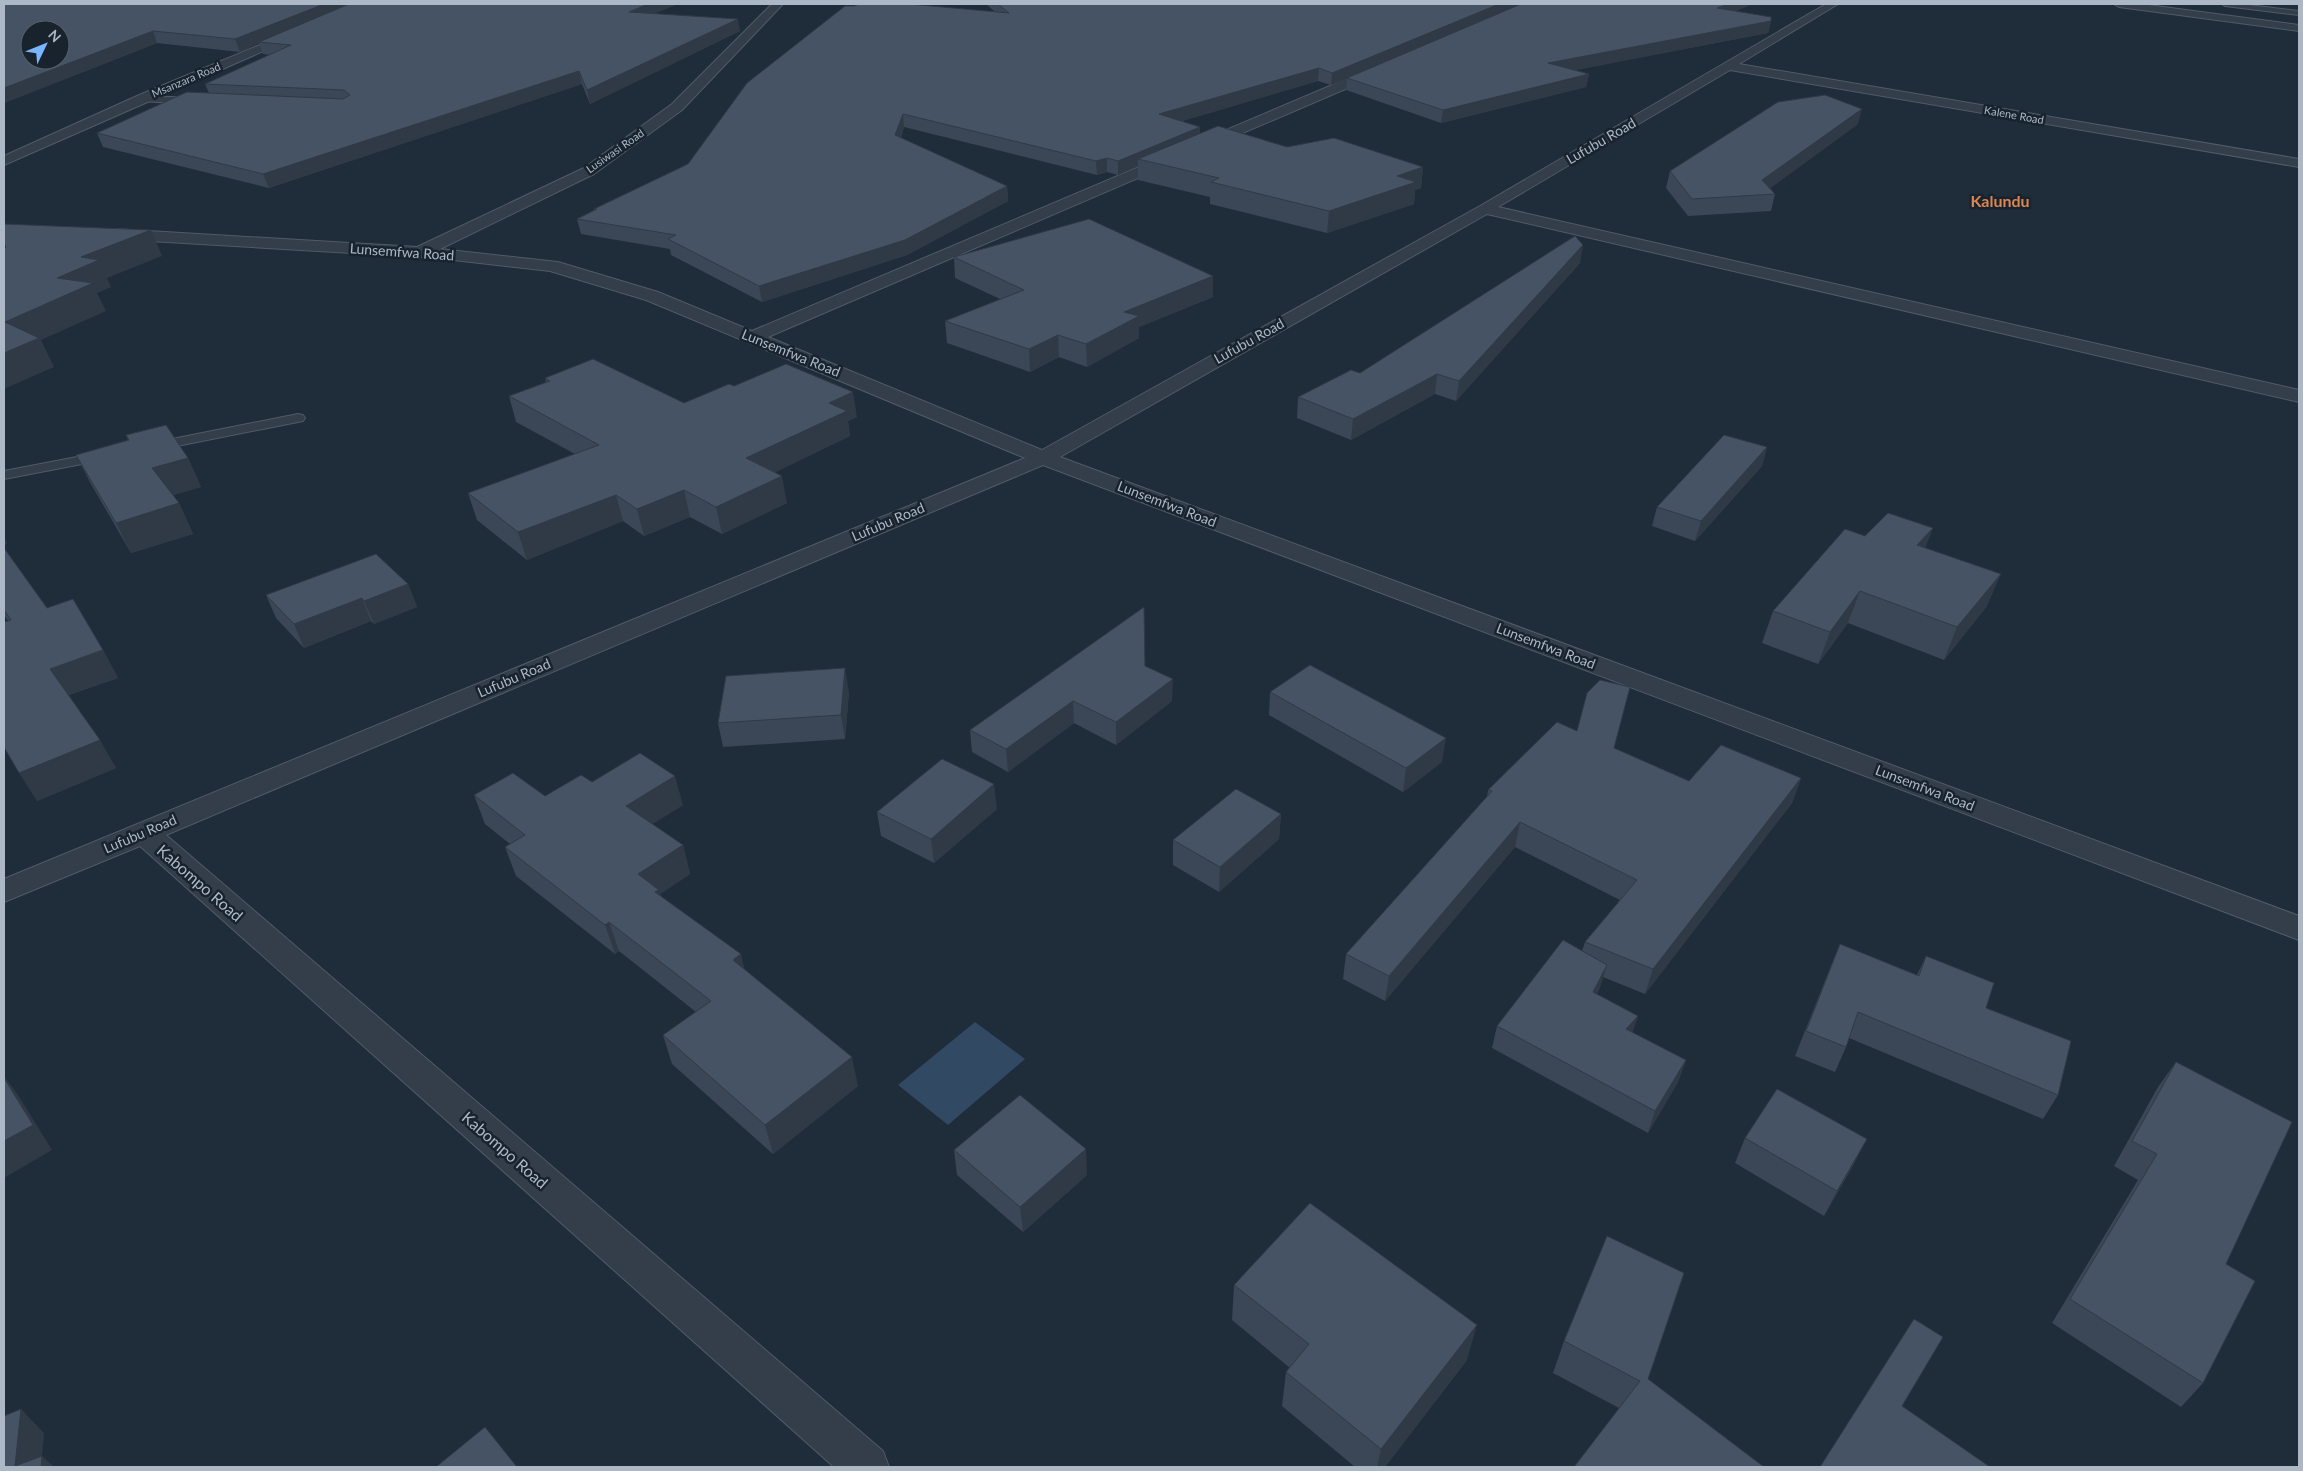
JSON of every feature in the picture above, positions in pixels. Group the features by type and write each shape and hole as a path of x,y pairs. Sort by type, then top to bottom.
{"street":[{"name":"Lusiwasi Road","path":"419,252 588,171 677,107 778,4"},
{"name":"Lufubu Road","path":"4,891 1043,458 1485,209 1833,4"},
{"path":"2119,4 2299,28"},
{"name":"Msanzara Road","path":"4,161 142,99 310,28"},
{"path":"753,337 1392,64"},
{"name":"Kalene Road","path":"1729,66 2299,163"},
{"path":"1485,209 2299,396"},
{"name":"Lunsemfwa Road","path":"93,233 419,252 552,266 652,296 1043,458 2299,928"},
{"name":"Kabompo Road","path":"143,832 867,1467"}],"lane":[{"path":"2225,4 2299,13"},
{"path":"142,99 211,102"},
{"path":"137,450 298,418"},
{"path":"4,475 118,453"}],"water":[{"path":"975,1022 1025,1059 948,1125 898,1085"}],"building":[{"path":"4,4 324,4 235,39 153,31 70,63 70,20 20,20 20,70 51,70 4,88"},
{"path":"349,4 648,4 629,12 738,19 587,90 579,71 263,174 97,133 187,92 343,99 350,95 344,90 205,84 291,45 259,42"},
{"path":"859,4 909,4 1009,13 998,4 1499,4 1332,73 1319,68 1159,114 1200,127 1118,161 1107,158 1096,161 903,114 895,135 1007,186 905,240 759,286 668,239 676,235 577,219 688,164 747,83 845,6"},
{"path":"1521,4 1729,4 1717,8 1771,17 1771,21 1548,63 1589,74 1443,110 1347,78"},
{"path":"1825,95 1862,109 1762,180 1775,194 1692,199 1670,171 1778,102"},
{"path":"1218,126 1287,147 1334,138 1423,167 1397,176 1416,182 1329,211 1211,182 1219,178 1138,159"},
{"path":"1089,219 1213,276 1124,312 1139,316 1086,344 1058,335 1029,349 945,321 1024,290 954,257"},
{"path":"4,224 151,230 81,257 99,260 57,278 93,283 5,322 39,338 4,353 4,247 6,248 4,243"},
{"path":"1575,236 1583,245 1459,381 1437,374 1353,419 1298,397 1351,370 1360,373"},
{"path":"593,359 684,403 729,384 734,386 786,364 853,392 829,403 847,411 746,458 782,476 716,507 684,490 637,509 616,495 518,532 468,493 599,445 509,396 550,381 545,378"},
{"path":"166,425 188,458 152,468 179,503 116,523 76,455 129,440 126,435"},
{"path":"1724,435 1767,447 1701,521 1657,507"},
{"path":"1888,513 1933,528 1917,545 2001,574 1957,627 1860,591 1830,632 1773,611 1845,529 1865,536"},
{"path":"4,548 47,608 73,599 103,650 50,669 100,740 19,773 4,747 4,622 11,620 4,610"},
{"path":"376,554 408,584 364,601 362,598 294,624 266,595"},
{"path":"1144,607 1145,666 1173,679 1116,722 1073,701 1006,749 970,730"},
{"path":"1310,665 1446,738 1406,768 1270,692"},
{"path":"845,668 841,715 718,723 726,676"},
{"path":"1600,680 1630,687 1614,748 1689,781 1721,745 1801,778 1653,969 1585,942 1637,880 1520,822 1389,976 1346,954 1492,791 1488,790 1557,722 1577,731 1587,693"},
{"path":"640,753 675,776 626,806 683,845 638,874 659,890 655,892 741,954 733,960 852,1057 765,1125 663,1035 711,1001 609,922 605,925 505,847 525,835 474,795 513,773 545,796 581,775 592,782"},
{"path":"942,759 994,784 931,839 877,812"},
{"path":"1236,789 1281,814 1220,867 1173,840"},
{"path":"1563,940 1607,965 1593,992 1638,1016 1626,1029 1686,1060 1655,1111 1497,1026"},
{"path":"1840,944 1919,976 1926,956 1994,983 1986,1008 2071,1041 2058,1095 1858,1012 1846,1047 1806,1031"},
{"path":"2176,1062 2292,1122 2226,1264 2255,1281 2203,1383 2070,1299 2157,1154 2132,1141"},
{"path":"4,1078 33,1125 4,1141"},
{"path":"1777,1089 1867,1139 1837,1191 1745,1138"},
{"path":"1020,1095 1086,1149 1020,1207 954,1150"},
{"path":"1310,1203 1477,1325 1381,1449 1286,1372 1309,1344 1234,1285"},
{"path":"1607,1236 1684,1273 1648,1379 1764,1467 1574,1467 1640,1381 1564,1341"},
{"path":"1914,1319 1943,1337 1902,1406 1990,1467 1820,1467"},
{"path":"21,1409 15,1466 42,1456 41,1467 4,1467 4,1416"},
{"path":"485,1427 517,1467 436,1467"}],"district":[{"name":"Kalundu","path":"2000,201"}]}
